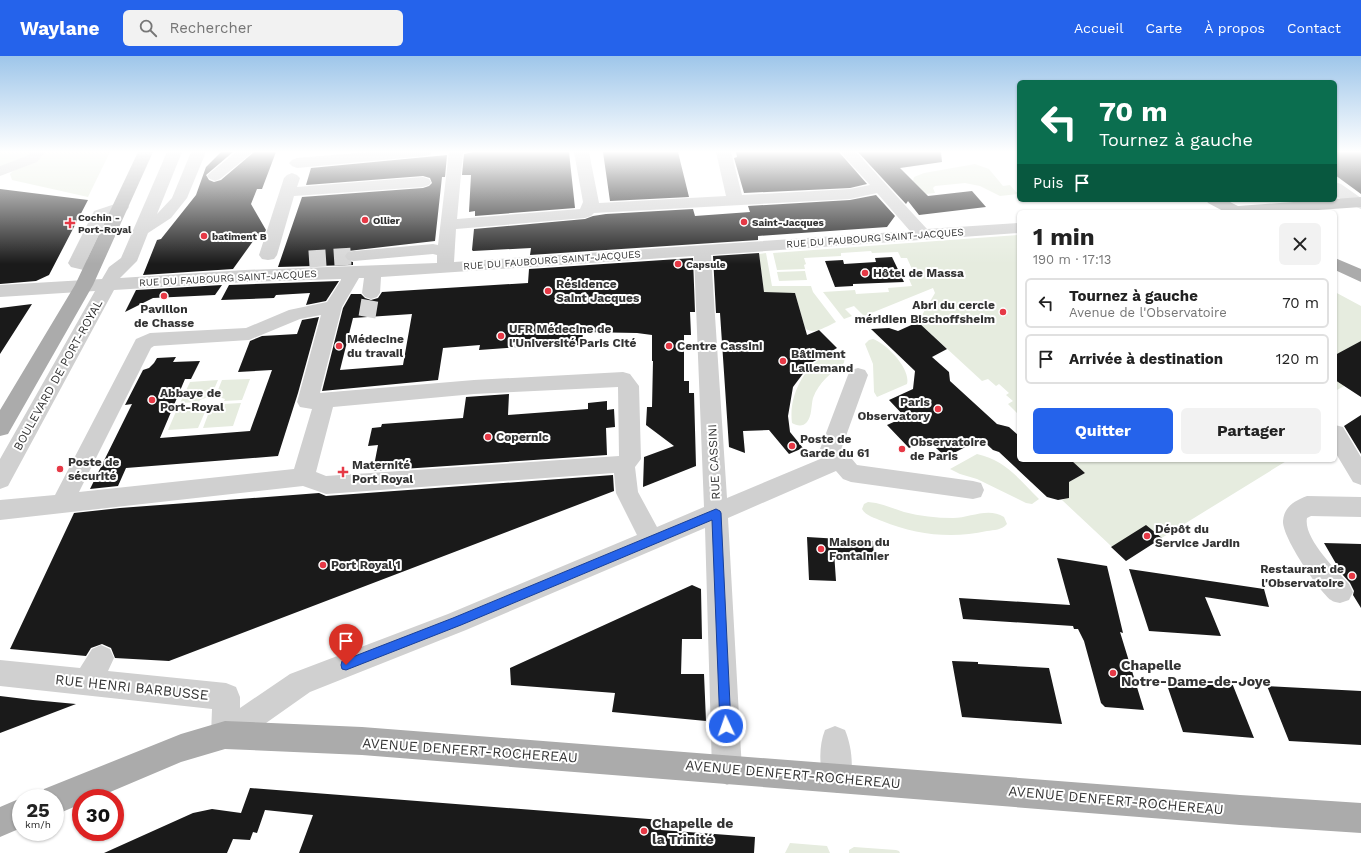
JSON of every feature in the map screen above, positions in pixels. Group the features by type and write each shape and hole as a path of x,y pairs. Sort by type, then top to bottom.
{"main road":[{"name":"BOULEVARD DE PORT-ROYAL","path":"0,428 84,285 129,189"},
{"path":"1217,202 1229,210"},
{"path":"1260,210 1360,203"},
{"path":"1337,264 1359,273"},
{"name":"AVENUE DENFERT-ROCHEREAU","path":"64,796 181,748 225,735 362,741 1240,810 1361,818"},
{"path":"0,822 12,817"}],"street":[{"name":"BOULEVARD DE PORT-ROYAL","path":"112,278 114,263 146,189"},
{"name":"BOULEVARD DE PORT-ROYAL","path":"0,480 112,278 128,261 159,189"},
{"path":"142,230 171,212 184,189"},
{"path":"268,255 288,192 327,189"},
{"path":"446,260 453,189"},
{"path":"449,225 585,213 591,202 588,189"},
{"path":"732,189 735,200"},
{"path":"589,208 850,194 875,189"},
{"path":"882,189 923,235"},
{"path":"1338,189 1360,203"},
{"name":"RUE DU FAUBOURG SAINT-JACQUES","path":"0,291 84,285 112,278 245,276 353,264 373,272 446,260 702,250 1017,228"},
{"path":"0,510 303,477 326,485 624,464 630,459 629,386 623,380 474,387 307,402 333,307 350,280 353,264 432,249 446,260"},
{"name":"RUE CASSINI","path":"702,250 716,513 727,770"},
{"path":"245,276 263,264 275,261 309,259"},
{"path":"371,293 373,272"},
{"path":"62,503 143,344 150,340 249,334 296,314 333,307"},
{"path":"858,375 831,449 850,473 973,490"},
{"path":"303,477 325,400"},
{"path":"1337,436 1361,476"},
{"path":"225,735 300,683 457,622 840,460"},
{"path":"624,464 627,493 652,540"},
{"path":"1340,592 1300,542 1295,524 1295,518 1300,509 1307,506 1361,507"},
{"path":"87,683 101,658"},
{"name":"RUE HENRI BARBUSSE","path":"0,673 226,697 225,735"},
{"path":"834,740 837,778"}],"shaded area":[{"path":"53,189 92,189 88,197"},
{"path":"921,189 933,189 935,193 926,194"},
{"path":"986,189 1014,189 1017,192 1017,194 1000,196"},
{"path":"1017,235 1017,413 1008,404 1013,401 1006,395 1009,393 999,384 996,386 988,379 982,381 918,322 935,293 933,288 864,316 854,306 845,309 852,316 844,319 823,292 855,290 856,294 889,292 888,288 912,286 909,279 916,278 907,258 901,258 898,252 872,253 871,251 841,253 841,256 804,258 806,264 804,265 805,269 777,270 773,253"},
{"path":"766,253 772,286 811,286 813,292 836,322 820,330 808,330 805,328 795,293 764,293 759,254"},
{"path":"805,271 807,280 779,281 777,272"},
{"path":"1337,293 1361,306 1361,377 1337,390"},
{"path":"873,339 891,351 902,364 907,378 907,384 877,397 874,392 873,364 865,344 869,340"},
{"path":"837,350 845,355 844,363 830,374 819,387 813,398 809,420 804,425 800,426 792,423 793,400 802,379 817,361"},
{"path":"250,379 242,400 224,401 225,399 219,397 220,395 216,395 222,380"},
{"path":"218,380 212,394 209,394 208,397 200,400 199,402 180,403 190,382"},
{"path":"241,403 233,426 203,428 209,412 213,412 214,409 222,406 223,404"},
{"path":"197,406 197,408 202,410 201,412 205,412 198,428 168,430 178,407"},
{"path":"977,454 996,461 1011,471 1039,499 1032,504 1026,503 977,479 960,474 950,469"},
{"path":"1073,462 1285,462 1126,560 1062,500 1067,498 1064,485 1085,473"},
{"path":"868,502 922,516 959,518 992,513 1004,517 1007,524 998,529 961,535 934,534 908,530 868,515 862,509 864,504"},
{"path":"790,843 827,846 830,853 785,853"},
{"path":"854,847 896,850 900,853 849,853 849,850"}],"building":[{"path":"0,189 88,200 49,275 36,281 0,284"},
{"path":"198,189 257,189 251,204 266,230 264,234 256,237 233,269 143,275 157,240 161,239 196,195"},
{"name":"Ollier","path":"407,189 441,189 435,241 348,251 344,257 348,261 353,262 353,265 278,267 302,197"},
{"path":"470,189 573,189 575,208 475,216 475,211 469,212"},
{"path":"608,189 687,189 689,197 610,201"},
{"path":"743,189 825,189 744,193"},
{"path":"892,189 921,189 928,196 972,191 986,207 919,215 908,201 906,204"},
{"path":"1354,189 1361,189 1361,194"},
{"name":"Saint-Jacques","path":"876,195 895,216 887,227 758,236 758,240 530,255 531,248 472,250 474,229 585,219 606,214 693,209 695,216 750,212 748,206 850,200"},
{"path":"759,253 764,292 795,293 807,335 819,330 837,348 811,363 793,387 788,416 790,432 803,448 789,454 769,430 743,431 745,453 729,447 720,313 716,313 713,256"},
{"name":"Hôtel de Massa","path":"892,257 904,282 853,284 853,286 835,287 825,261 843,260 844,264 876,262 875,258"},
{"path":"693,258 695,312 690,312 691,335 684,335 684,381 689,381 689,393 694,393 696,466 643,487 644,457 674,446 646,425 647,407 652,407 652,335 637,333 583,332 582,345 532,346 479,350 480,345 443,348 438,380 322,391 343,308 351,294 361,294 365,298 371,300 378,298 382,292 528,283 529,269","holes":["412,314 403,365 340,370 353,318"]},
{"path":"339,281 326,301 306,305 310,293 276,295 274,298 221,300 229,285"},
{"path":"222,285 215,295 153,298 125,312 136,290"},
{"path":"32,304 0,354 0,308"},
{"name":"Abbaye de Port-Royal","path":"319,317 298,393 278,456 126,468 118,486 90,489 132,404 125,405 143,370 149,368 157,358 176,357 173,362 200,361 191,379 185,379 160,438 250,431 272,370 238,372 250,341 262,336 297,334 302,320"},
{"name":"Paris Observatory","path":"918,322 947,349 932,357 949,372 950,381 997,424 1009,427 1017,434 1017,462 1073,462 1085,473 1069,482 1069,498 1058,500 1047,497 999,452 993,450 981,439 946,457 927,440 909,448 887,425 905,417 889,400 913,389 915,371 871,329 889,328 898,331"},
{"path":"1361,341 1361,397 1337,381 1337,354"},
{"name":"Copernic","path":"509,394 508,415 588,409 588,403 607,401 607,410 614,409 615,427 606,428 607,455 373,471 378,445 368,446 372,428 381,427 382,424 463,418 466,397"},
{"path":"1361,415 1361,454 1344,426"},
{"name":"Port Royal 1","path":"613,475 614,491 169,661 115,658 111,648 102,644 91,648 86,656 10,649 74,513 120,508 319,493 326,496"},
{"path":"1146,525 1162,538 1126,561 1111,547"},
{"name":"Maison du Fontainier","path":"807,537 873,541 874,558 834,552 836,581 809,580"},
{"name":"Restaurant de l'Observatoire","path":"1324,543 1361,544 1361,608 1353,595 1354,591 1350,583 1342,574"},
{"path":"1057,558 1107,566 1123,633 1120,632 1144,710 1105,707 1101,703 1084,641 1078,629 1074,629 1073,626 963,619 959,598 1070,605"},
{"path":"1129,569 1264,589 1269,607 1205,597 1221,636 1149,631"},
{"path":"692,585 701,589 702,639 682,639 681,674 704,674 706,721 612,712 615,693 511,685 510,668"},
{"path":"952,661 1049,668 1062,724 962,717"},
{"path":"1165,679 1232,683 1254,738 1183,732"},
{"path":"1267,686 1361,691 1361,745 1289,741"},
{"path":"0,696 33,700 76,704 0,733"},
{"path":"250,788 662,820 661,830 755,837 754,853 299,853 313,815 265,810 257,833 253,832 250,840 233,839 227,853 104,853 193,813 212,809 241,813"}],"tunnel":[{"path":"309,259 354,256"},
{"path":"367,317 371,293"}],"place":[{"name":"Ollier","path":"365,220"},
{"name":"Saint-Jacques","path":"744,222"},
{"name":"Cochin - Port-Royal","path":"70,223"},
{"name":"batiment B","path":"204,236"},
{"name":"Capsule","path":"678,264"},
{"name":"Hôtel de Massa","path":"865,273"},
{"name":"Résidence Saint Jacques","path":"548,291"},
{"name":"Pavillon de Chasse","path":"164,296"},
{"name":"Abri du cercle méridien Bischoffsheim","path":"1003,312"},
{"name":"UFR Médecine de l'Université Paris Cité","path":"501,336"},
{"name":"Médecine du travail","path":"339,346"},
{"name":"Centre Cassini","path":"669,346"},
{"name":"Bâtiment Lallemand","path":"783,361"},
{"name":"Abbaye de Port-Royal","path":"152,400"},
{"name":"Paris Observatory","path":"938,409"},
{"name":"Copernic","path":"488,437"},
{"name":"Poste de Garde du 61","path":"792,446"},
{"name":"Observatoire de Paris","path":"902,449"},
{"name":"Poste de sécurité","path":"60,469"},
{"name":"Maternité Port Royal","path":"343,472"},
{"name":"Dépôt du Service Jardin","path":"1147,536"},
{"name":"Maison du Fontainier","path":"821,549"},
{"name":"Port Royal 1","path":"323,565"},
{"name":"Restaurant de l'Observatoire","path":"1352,576"},
{"name":"Chapelle Notre-Dame-de-Joye","path":"1113,673"},
{"name":"Chapelle de la Trinité","path":"644,831"}],"route":[{"path":"346,665 457,622 716,513 726,726"}]}
